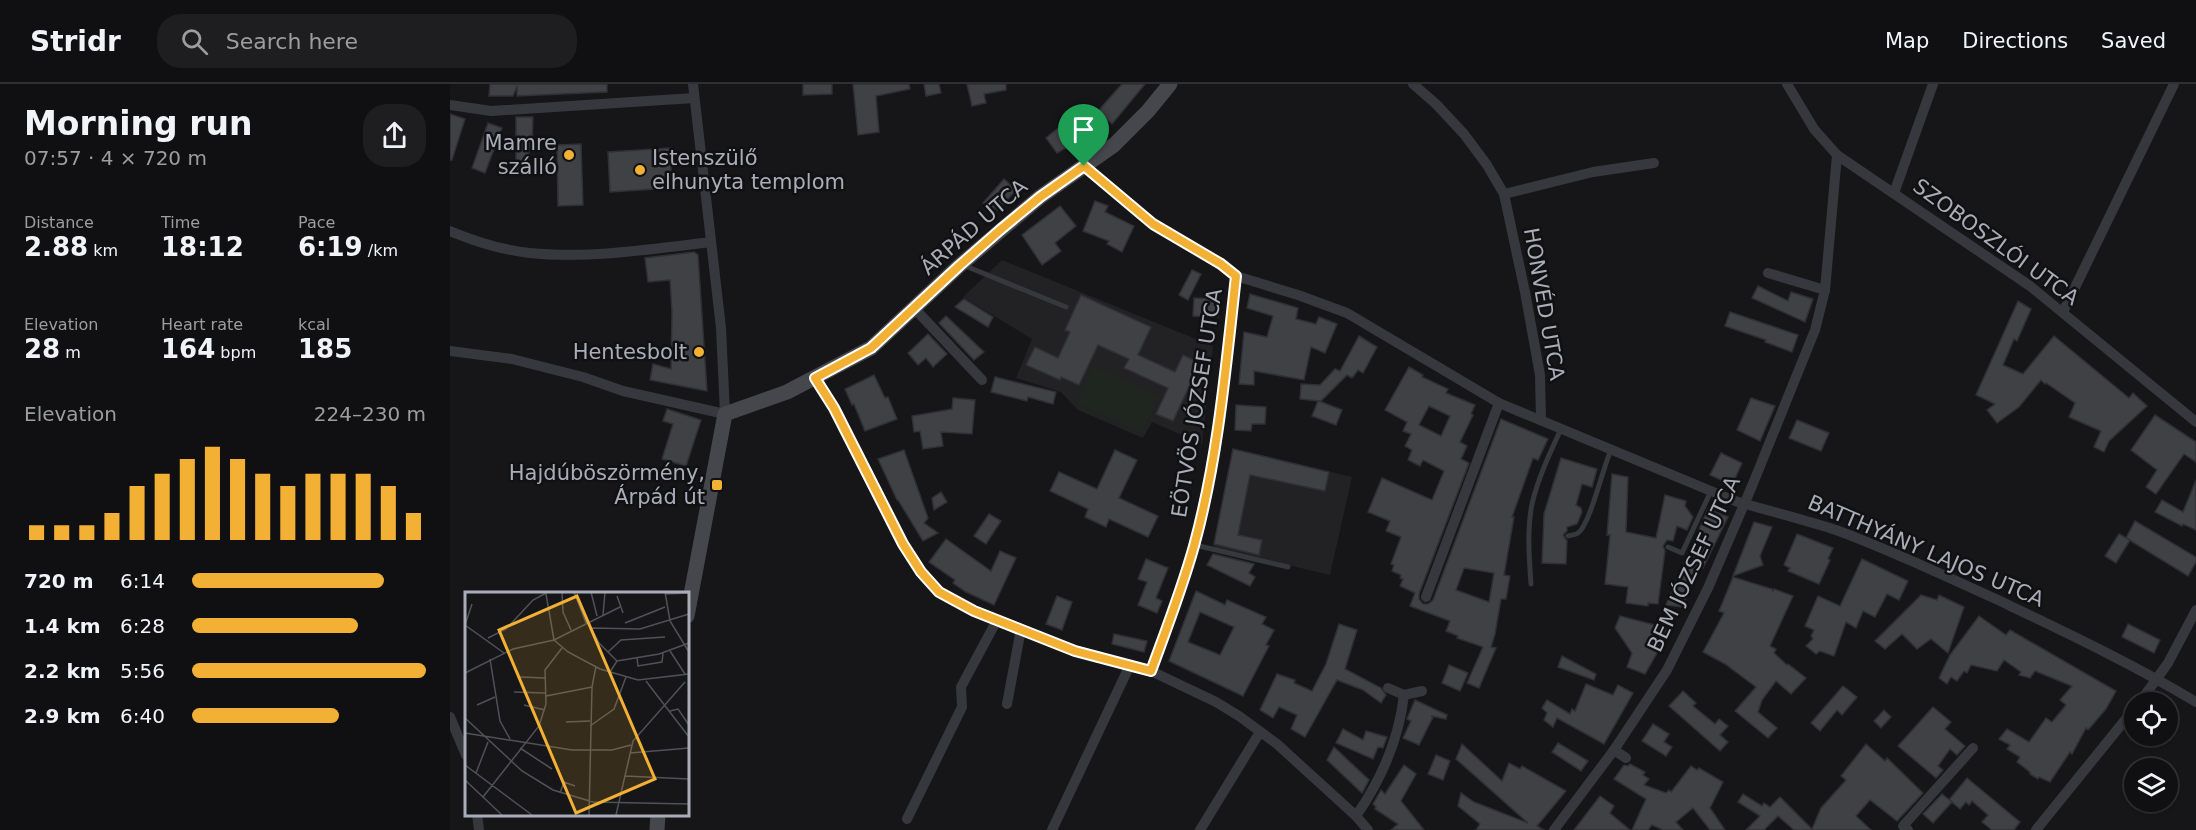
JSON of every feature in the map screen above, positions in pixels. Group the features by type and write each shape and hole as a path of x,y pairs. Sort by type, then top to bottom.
{"street":[{"path":"688,611 725,414 721,328 693,84"},
{"name":"ÁRPÁD UTCA","path":"725,414 787,392 871,348 962,264 1040,197 1114,145 1148,111 1170,84"},
{"name":"HONVÉD UTCA","path":"1413,84 1436,104 1464,135 1487,165 1504,195 1540,375 1541,420"},
{"name":"SZOBOSZLÓI UTCA","path":"1787,84 1814,129 1837,154 2030,286 2196,422"},
{"path":"1894,193 1933,84"},
{"path":"2063,312 2174,84"},
{"path":"450,105 491,111 694,98"},
{"name":"BEM JÓZSEF UTCA","path":"1554,830 1614,750 1667,670 1708,588 1744,503 1815,330 1825,290 1837,154"},
{"path":"1504,195 1593,172 1654,163"},
{"name":"BATTHYÁNY LAJOS UTCA","path":"1084,166 1153,224 1221,264 1236,276 1314,300 1347,314 1499,403 1711,491 1810,522 1881,549 2039,619 2158,679 2196,702"},
{"path":"450,231 485,244 531,253 606,253 711,242"},
{"path":"1768,273 1825,290"},
{"name":"EÖTVÖS JÓZSEF UTCA","path":"1151,671 1195,545 1218,428 1236,276"},
{"path":"914,308 982,380"},
{"path":"450,351 512,359 583,377 623,391 725,414"},
{"path":"815,378 834,408 903,544 921,572 939,592 974,611 1075,651 1151,671 1216,702 1277,744 1356,816 1367,830"},
{"path":"1426,597 1499,403"},
{"path":"2148,692 2158,679 2196,610"},
{"path":"907,819 962,707 961,687 998,620"},
{"path":"1007,704 1021,629"},
{"path":"1052,830 1130,665"},
{"path":"1388,688 1404,695 1422,691"},
{"path":"1356,816 1374,790 1388,761 1404,695"},
{"path":"450,717 465,753"},
{"path":"2036,830 2124,720"},
{"path":"1200,830 1260,732"},
{"path":"1905,828 1973,748"},
{"path":"1614,750 1626,758"},
{"path":"477,815 479,830"},
{"path":"657,830 658,815"}],"lane":[{"path":"962,264 1066,307"},
{"path":"1531,584 1529,548 1532,504 1549,454 1561,429"},
{"path":"1568,536 1578,533 1585,525 1611,450"},
{"path":"1668,547 1682,553 1711,491"},
{"path":"1195,545 1288,567"}],"shaded area":[{"path":"1002,260 1213,346 1202,444 1152,422 1143,438 1078,410 1061,392 1016,378 1032,339 963,297"},
{"path":"1092,366 1159,396 1142,433 1076,403"},
{"path":"1233,449 1352,477 1330,575 1213,547"}],"building":[{"path":"490,84 607,84 607,92 517,96 517,86 513,96 489,96"},
{"path":"803,84 832,84 832,94 803,95"},
{"path":"853,84 909,84 910,89 876,96 879,132 858,135"},
{"path":"924,84 939,84 941,93 926,96"},
{"path":"967,84 1006,84 1006,90 984,94 986,103 972,106"},
{"path":"1122,84 1145,84 1112,124 1098,111"},
{"path":"450,114 465,119 452,160 450,160"},
{"path":"516,117 533,117 532,149 529,149 528,174 516,173"},
{"path":"1068,120 1083,138 1057,153 1046,138"},
{"path":"488,123 502,128 485,173 472,168"},
{"path":"581,144 583,205 558,206 557,145"},
{"name":"Istenszülő elhunyta templom","path":"670,148 672,188 610,192 608,152"},
{"path":"1004,179 1016,190 998,210 983,203"},
{"path":"1095,201 1108,206 1105,212 1134,226 1122,252 1107,244 1109,241 1083,231"},
{"path":"1060,206 1076,226 1055,243 1061,251 1042,265 1022,235"},
{"path":"694,252 698,255 707,391 650,380 653,364 671,369 672,313 670,280 648,282 645,258"},
{"path":"1192,270 1201,274 1188,300 1179,295"},
{"path":"1758,286 1788,301 1791,292 1813,299 1805,322 1752,298"},
{"path":"1250,294 1298,308 1296,319 1316,324 1319,317 1337,324 1325,353 1311,347 1304,380 1254,371 1254,385 1239,384 1244,332 1267,337 1273,316 1247,308"},
{"path":"1081,295 1151,327 1138,355 1175,372 1183,355 1200,363 1173,421 1156,414 1168,388 1124,368 1129,359 1098,345 1079,385 1061,377 1060,380 1026,365 1035,347 1058,358 1070,332 1065,330"},
{"path":"1194,298 1219,299 1218,317 1193,316"},
{"path":"964,299 993,317 988,327 955,307"},
{"path":"2018,301 2031,309 2003,365 2023,374 2054,336 2129,398 2133,393 2147,406 2109,441 2104,452 2094,447 2101,431 2069,417 2075,403 2041,380 2019,407 1997,423 1987,410 1995,404 1976,395"},
{"path":"1730,312 1798,335 1792,352 1725,326"},
{"path":"946,316 984,352 974,360 939,323"},
{"path":"928,334 947,354 933,367 926,358 918,365 908,353"},
{"path":"1359,336 1377,347 1363,373 1358,370 1352,378 1347,375 1319,401 1342,410 1336,425 1312,416 1318,401 1300,399 1301,384 1320,385 1335,369 1340,371"},
{"path":"1409,367 1423,375 1422,377 1448,389 1446,393 1475,405 1471,414 1473,415 1460,442 1467,446 1461,459 1469,463 1419,594 1419,599 1423,604 1428,604 1433,600 1501,419 1548,439 1538,460 1533,458 1512,517 1514,517 1504,575 1510,576 1506,599 1501,599 1491,647 1496,648 1479,688 1467,683 1483,647 1457,638 1458,636 1446,631 1450,621 1410,606 1415,593 1400,586 1403,579 1400,578 1401,575 1392,571 1394,565 1391,564 1401,537 1386,531 1390,521 1368,512 1382,478 1432,500 1444,471 1423,460 1420,466 1408,460 1412,450 1405,446 1411,434 1403,431 1407,422 1385,410","holes":["1429,406 1450,416 1441,436 1419,425","1464,568 1494,573 1489,602 1456,590"]},
{"path":"874,375 885,398 888,397 897,419 865,431 845,389"},
{"path":"995,377 1056,392 1053,404 1028,397 1027,401 991,392"},
{"path":"953,398 975,400 972,434 941,432 943,446 923,449 920,431 914,432 912,416 952,409"},
{"path":"1751,398 1775,406 1760,441 1737,430"},
{"path":"1236,405 1266,407 1265,424 1252,424 1251,431 1235,430"},
{"path":"667,409 701,420 686,466 662,459 673,424 663,421"},
{"path":"2155,415 2196,442 2196,462 2184,454 2156,494 2146,487 2157,470 2131,450"},
{"path":"1797,420 1829,433 1821,451 1789,438"},
{"path":"1233,449 1329,472 1325,491 1250,475 1238,535 1262,540 1259,555 1214,544"},
{"path":"904,450 928,518 924,523 938,533 923,541 897,500 878,459"},
{"path":"1115,450 1137,460 1119,498 1158,516 1148,537 1109,519 1106,527 1085,517 1088,509 1050,491 1059,472 1097,489"},
{"path":"1721,453 1742,463 1732,485 1710,475"},
{"path":"1561,458 1597,469 1592,487 1582,484 1576,505 1581,508 1582,512 1577,524 1567,527 1563,535 1567,541 1566,564 1542,563 1544,514"},
{"path":"1612,474 1628,477 1626,532 1656,538 1665,495 1686,501 1685,506 1693,517 1687,530 1677,526 1673,541 1667,540 1663,546 1665,551 1658,604 1648,603 1648,606 1626,603 1628,587 1605,584 1610,535 1607,535"},
{"path":"2196,480 2196,530 2183,524 2182,526 2155,512 2162,500 2183,512"},
{"path":"941,492 947,502 934,510 932,498"},
{"path":"1708,509 1728,517 1703,568 1700,566 1682,607 1666,605"},
{"path":"989,514 1001,521 986,544 974,536"},
{"path":"2135,521 2196,557 2196,562 2188,576 2126,538"},
{"path":"1754,522 1772,527 1760,556 1763,565 1733,576"},
{"path":"1797,534 1833,548 1819,584 1788,571 1790,568 1784,565"},
{"path":"2119,534 2130,540 2116,563 2105,556"},
{"path":"946,539 991,571 1000,551 1016,558 994,605 966,592 953,583 955,580 929,562"},
{"path":"1213,554 1254,564 1249,573 1255,577 1250,586 1207,565"},
{"path":"1146,559 1168,568 1156,598 1162,601 1157,613 1138,605 1147,582 1138,579"},
{"path":"1862,559 1908,581 1899,600 1887,594 1875,617 1863,611 1856,628 1846,622 1834,656 1820,651 1816,654 1806,646 1813,639 1811,636 1814,630 1805,626 1818,596 1840,606"},
{"path":"1733,577 1793,596 1770,646 1776,649 1774,653 1787,665 1806,678 1791,694 1776,681 1762,700 1758,712 1777,728 1768,738 1735,711 1756,687 1725,664 1703,652 1724,613 1719,611"},
{"path":"1196,591 1225,605 1227,600 1266,617 1262,624 1274,630 1266,645 1269,646 1243,696 1169,661","holes":["1200,612 1234,627 1220,655 1188,642"]},
{"path":"1921,595 1937,600 1939,595 1964,607 1948,653 1931,639 1917,649 1902,634 1885,649 1875,641"},
{"path":"1057,596 1072,602 1062,630 1046,624"},
{"path":"1620,616 1655,625 1654,629 1656,626 1670,630 1645,674 1627,667 1632,653 1615,628"},
{"path":"1979,616 2006,635 2010,630 2116,691 2106,709 2088,730 2086,728 2072,754 2070,752 2050,782 2030,774 2017,762 2020,757 2007,749 2010,745 1999,739 2007,729 2029,742 2046,718 2052,722 2066,705 2060,700 2072,686 2035,671 2030,678 2019,675 2021,672 2004,660 1997,671 1971,665 1967,673 1964,671 1957,681 1951,677 1947,684 1939,678 1950,655"},
{"path":"1339,624 1357,630 1345,669 1381,688 1386,695 1381,703 1363,690 1337,680 1305,737 1291,729 1297,715 1279,707 1273,718 1260,710 1277,674 1295,680 1294,683 1312,691 1326,664"},
{"path":"2128,624 2160,640 2154,653 2122,637"},
{"path":"1114,634 1147,641 1144,652 1112,644"},
{"path":"1562,656 1596,674 1594,680 1558,667"},
{"path":"1449,665 1468,673 1460,691 1442,683"},
{"path":"1586,684 1613,695 1618,685 1633,693 1604,744 1557,718 1553,727 1544,720 1547,713 1542,708 1547,700 1570,714 1572,709 1575,711"},
{"path":"1843,686 1857,697 1842,715 1837,710 1820,731 1811,723"},
{"path":"1683,691 1696,703 1693,706 1715,724 1719,719 1728,726 1720,735 1728,742 1720,751 1669,706"},
{"path":"1415,700 1447,715 1446,719 1431,716 1433,717 1419,745 1403,738 1411,721 1407,719"},
{"path":"1933,707 1951,722 1945,729 1965,746 1957,755 1950,749 1938,766 1943,770 1936,778 1898,746"},
{"path":"1884,710 1891,717 1881,728 1874,721"},
{"path":"1653,724 1669,734 1664,742 1672,747 1666,756 1642,741"},
{"path":"1343,729 1363,740 1366,731 1387,737 1383,748 1378,747 1373,759 1336,743"},
{"path":"1558,743 1588,761 1581,771 1552,752"},
{"path":"1462,744 1502,781 1509,763 1520,769 1522,766 1566,791 1537,826 1544,830 1476,830 1480,824 1458,806 1461,793 1474,802 1528,823 1456,759"},
{"path":"1866,744 1885,761 1887,758 1923,793 1897,821 1870,800 1856,816 1871,830 1794,830 1778,816 1764,830 1746,830 1760,816 1738,802 1743,794 1762,806 1764,803 1770,807 1780,797 1812,829 1821,808 1846,780 1841,776"},
{"path":"1334,747 1369,780 1362,793 1327,760"},
{"path":"1436,755 1450,761 1443,780 1428,774"},
{"path":"1630,764 1645,772 1643,775 1649,779 1644,785 1666,793 1669,790 1671,792 1691,766 1723,782 1710,808 1725,830 1710,830 1693,808 1676,822 1683,830 1663,830 1652,825 1648,830 1632,830 1646,799 1614,779 1624,765"},
{"path":"1404,765 1416,774 1401,801 1424,830 1391,830 1398,824 1375,809 1373,804 1381,790 1385,794"},
{"path":"1967,778 2020,822 2014,830 1992,830 1982,822 1988,815 1972,801 1969,805 1966,802 1960,809 1949,800"},
{"path":"1942,794 1952,802 1933,823 1923,814"},
{"path":"1600,796 1614,806 1610,813 1630,830 1574,830"}],"place":[{"name":"Mamre szálló","path":"569,155"},
{"name":"Istenszülő elhunyta templom","path":"640,170"},
{"name":"Hentesbolt","path":"699,352"},
{"name":"Hajdúböszörmény, Árpád út","path":"717,485"}],"route":[{"path":"1084,166 1153,224 1221,264 1236,276 1218,428 1195,545 1151,671 1075,651 974,611 939,592 921,572 903,544 834,408 815,378 871,348 1000,230 1040,197 1084,166"}]}
